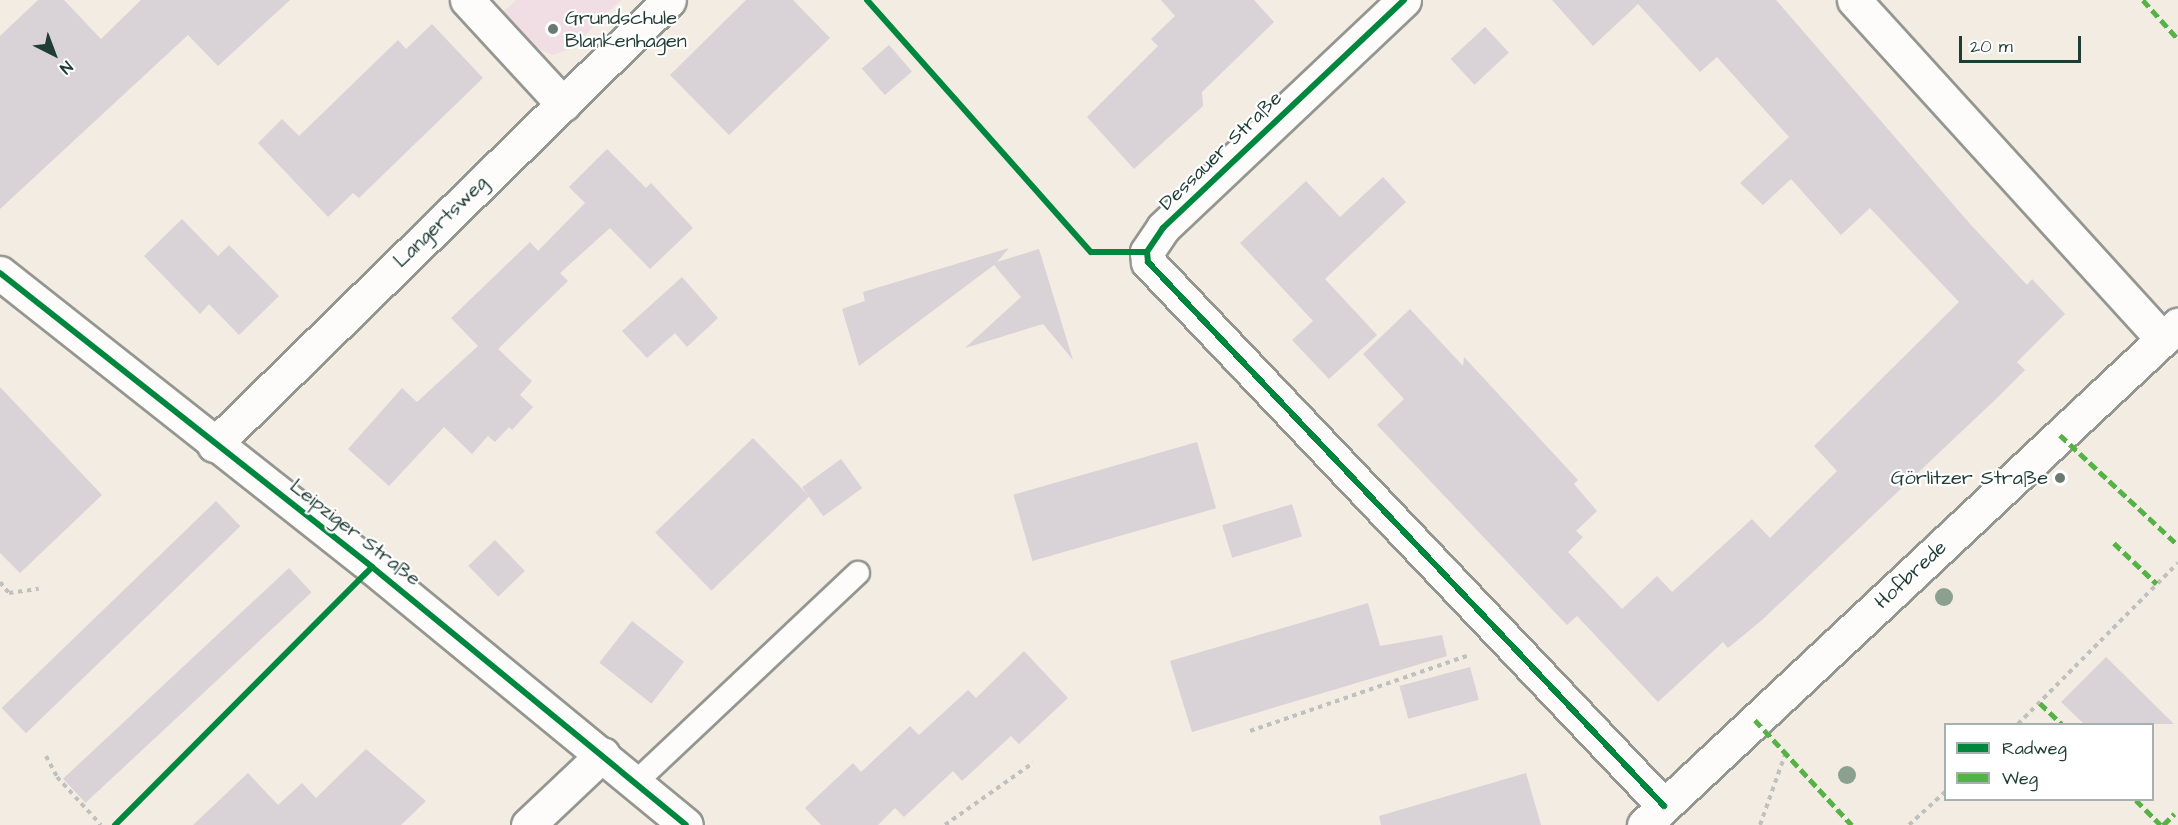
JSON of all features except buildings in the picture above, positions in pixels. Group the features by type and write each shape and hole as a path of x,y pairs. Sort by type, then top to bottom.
{"street":[{"path":"467,0 563,104"},
{"name":"Langertsweg","path":"214,444 669,0"},
{"name":"Dessauer Straße","path":"1404,0 1163,228 1147,252 1148,262 1494,633 1654,815"},
{"path":"1854,0 2170,332"},
{"name":"Leipziger Straße","path":"0,273 603,754 686,825"},
{"name":"Hofbrede","path":"1654,815 2170,332"},
{"path":"528,825 603,754"}],"lane":[{"path":"636,782 858,573"}],"path":[{"path":"2019,723 2178,563"},
{"path":"0,582 9,593 39,589"},
{"path":"1250,731 1468,656 1494,633"},
{"path":"1760,825 1786,752"},
{"path":"46,756 57,777 101,825"},
{"path":"945,825 1033,763"},
{"path":"1909,825 1944,793"}],"shaded area":[{"name":"Grundschule Blankenhagen","path":"516,0 621,0 571,49 552,55 529,44 501,14"}],"marked path":[{"path":"2143,0 2178,39"},
{"path":"2060,435 2178,545"},
{"path":"2114,543 2157,584"},
{"path":"2040,703 2061,723"},
{"path":"1755,720 1852,825"},
{"path":"2137,801 2161,825"},
{"path":"2163,825 2174,814"}],"cycle path":[{"path":"867,0 1091,252 1147,252"},
{"path":"1404,0 1163,228 1147,252 1148,262 1664,806"},
{"path":"0,273 372,567 686,825"},
{"path":"115,825 372,567"}],"place":[{"name":"Grundschule Blankenhagen","path":"553,29"},
{"name":"Görlitzer Straße","path":"2060,478"}]}
